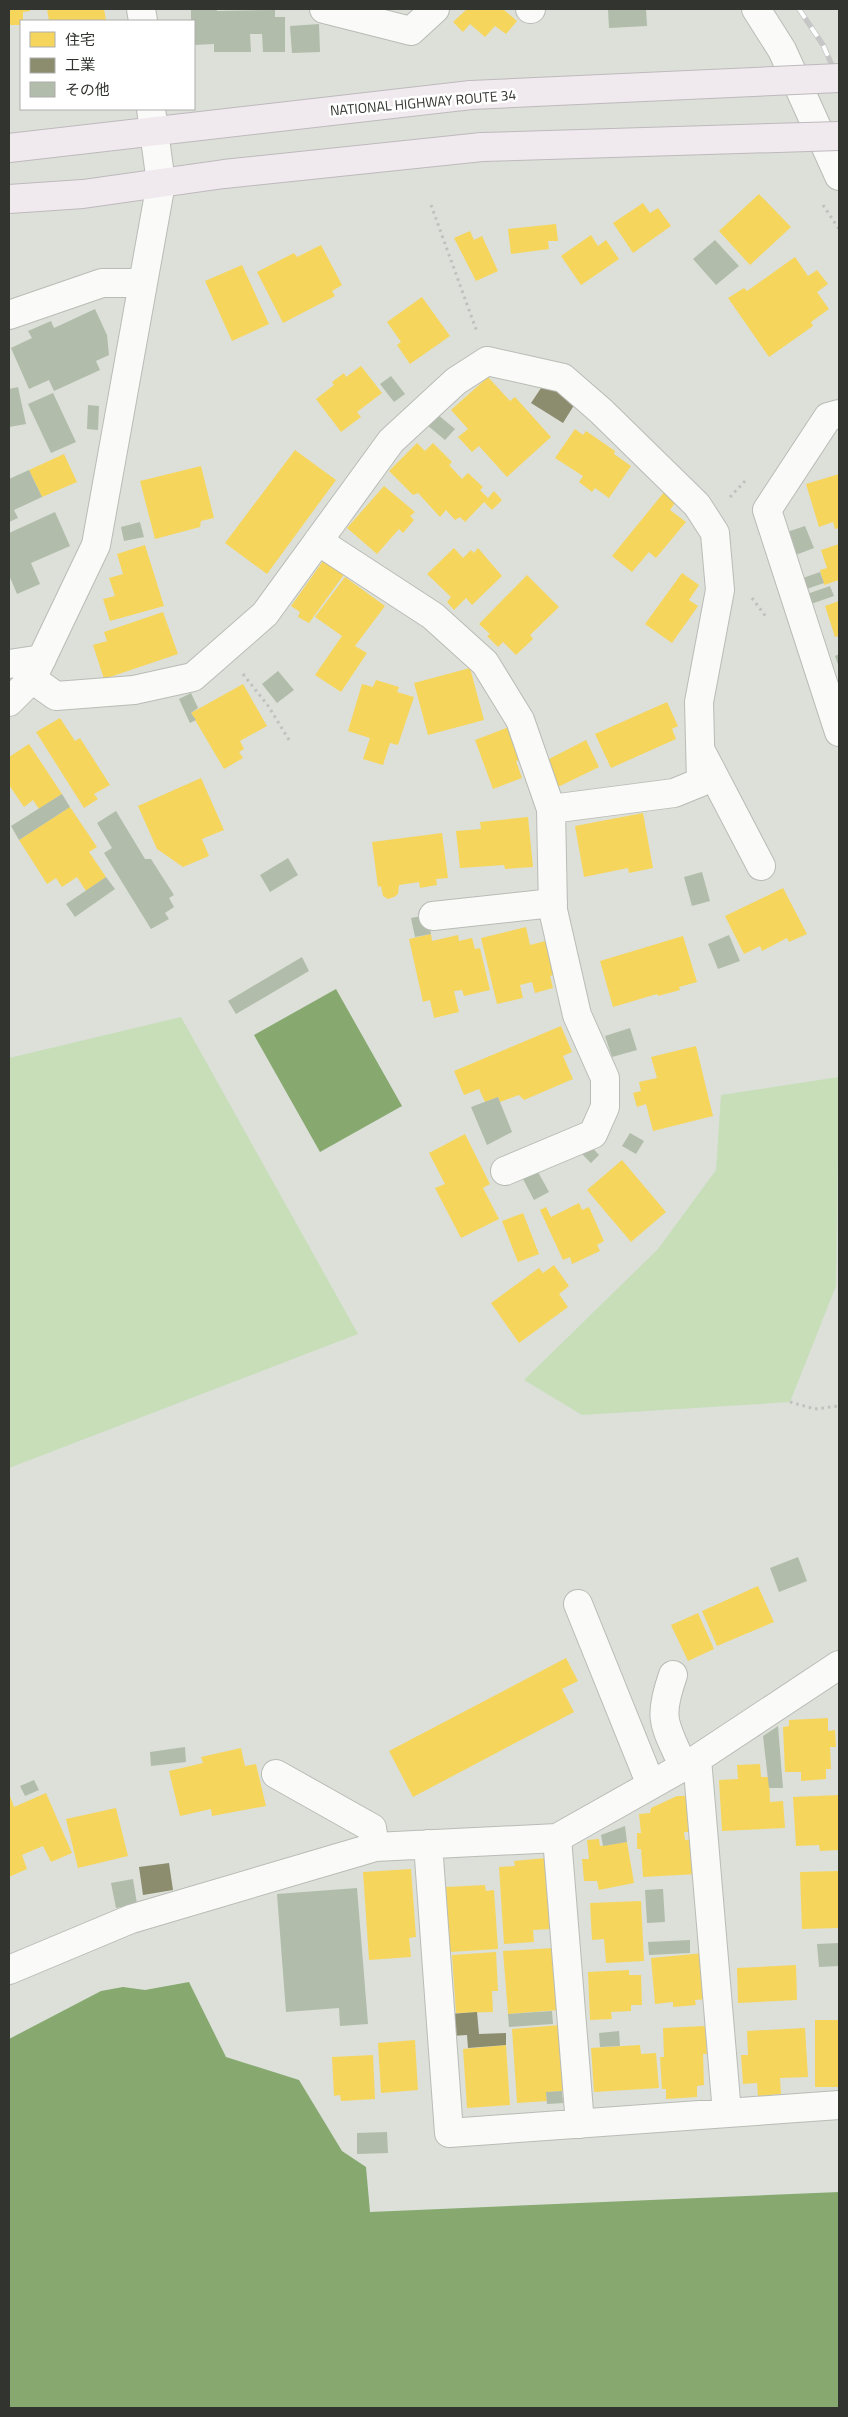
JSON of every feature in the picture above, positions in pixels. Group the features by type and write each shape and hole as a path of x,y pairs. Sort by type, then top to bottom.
{"highway":[{"name":"NATIONAL HIGHWAY ROUTE 34","path":"9,148 152,119 471,95 839,78"},
{"path":"9,200 83,194 224,174 482,148 839,136"}],"street":[{"path":"324,9 411,31 435,9"},
{"path":"756,9 782,50 839,176"},
{"path":"9,702 37,669 96,544 161,183 152,119"},
{"path":"9,316 102,283 143,283"},
{"path":"9,664 37,669 56,696 134,690 193,677 264,614 392,441 456,381 487,360 563,378 600,411 697,505 715,533 720,590 700,702 701,782 674,793 551,809"},
{"path":"839,414 828,417 767,510 839,732"},
{"path":"318,541 433,616 485,663 520,720 551,809 553,903 577,1015 605,1078 605,1107 593,1134 505,1171"},
{"path":"700,750 761,866"},
{"path":"434,916 553,903"},
{"path":"578,1604 651,1785"},
{"path":"9,1970 131,1919 375,1847 557,1838 690,1763 839,1666"},
{"path":"673,1675 664,1701 664,1721 690,1763 726,2113"},
{"path":"276,1774 372,1828 375,1847"},
{"path":"557,1838 580,2124"},
{"path":"428,1844 449,2133 839,2105"}],"path":[{"path":"431,204 487,360"},
{"path":"223,651 269,707 289,740"},
{"path":"790,1402 815,1409 839,1406"}],"shaded area":[{"path":"336,989 402,1106 320,1152 254,1035"},
{"path":"181,1017 358,1334 9,1468 9,1058"},
{"path":"839,1077 836,1286 790,1402 582,1415 524,1380 658,1249 716,1170 721,1095"},
{"path":"189,1982 226,2057 299,2080 342,2151 366,2167 370,2212 839,2192 839,2408 9,2408 9,2039 101,1991 123,1987 145,1990"}],"building: 住宅":[{"path":"9,9 30,9 30,11 23,12 23,20 20,20 20,25 9,25"},
{"path":"47,9 104,9 106,20 49,20"},
{"path":"467,9 503,9 517,21 506,34 495,26 485,37 470,24 463,32 453,22"},
{"path":"759,194 791,227 750,265 719,231"},
{"path":"643,203 650,213 658,208 671,226 633,253 613,223"},
{"path":"556,224 558,241 548,241 549,249 511,254 508,229"},
{"path":"470,231 474,240 482,236 498,271 476,281 454,238"},
{"path":"591,235 598,246 606,240 619,259 581,285 561,256"},
{"path":"321,245 342,285 332,291 335,296 283,323 257,272 294,253 297,257"},
{"path":"795,257 808,276 817,270 828,284 817,292 829,309 811,322 813,326 769,357 728,298 744,288 747,291"},
{"path":"242,265 269,324 232,341 205,281"},
{"path":"422,297 450,336 410,364 397,345 401,342 387,322"},
{"path":"361,366 382,393 357,412 361,417 341,432 316,399 334,385 332,382 344,373 346,377"},
{"path":"488,377 510,401 515,397 551,437 507,477 479,446 472,452 458,437 468,429 451,410"},
{"path":"575,429 583,435 586,431 615,451 614,454 631,466 609,498 595,488 592,492 579,482 583,476 555,458"},
{"path":"417,443 425,451 433,443 452,462 449,465 462,479 468,473 483,487 480,490 488,498 494,491 502,500 492,510 484,502 465,522 460,517 455,520 446,510 440,517 418,493 413,495 389,471"},
{"path":"295,450 336,480 267,574 225,543"},
{"path":"64,454 77,482 42,497 29,470"},
{"path":"201,466 214,518 201,521 200,527 155,539 140,481"},
{"path":"839,474 839,528 835,529 833,522 819,527 806,484"},
{"path":"384,486 415,512 410,516 414,520 403,533 399,529 377,554 347,528"},
{"path":"665,491 677,500 670,510 686,522 656,558 649,552 632,572 612,556"},
{"path":"839,544 839,580 824,585 820,570 827,568 821,550"},
{"path":"145,545 164,606 110,621 103,599 115,596 109,578 123,574 117,554"},
{"path":"454,548 463,558 471,550 474,553 478,548 502,576 472,605 466,598 454,610 447,602 451,597 427,574"},
{"path":"328,554 348,569 309,623 298,617 300,612 291,606"},
{"path":"682,573 699,585 689,600 698,606 672,643 645,624"},
{"path":"527,575 559,607 530,635 533,639 516,655 503,642 498,647 487,636 490,634 479,624"},
{"path":"345,577 385,606 355,646 367,653 341,692 315,675 342,636 315,617"},
{"path":"839,601 839,636 835,637 825,606"},
{"path":"163,612 178,654 104,679 93,645 107,641 104,632"},
{"path":"470,668 484,720 428,735 414,683"},
{"path":"376,680 399,687 397,692 414,697 398,745 390,743 383,765 363,759 370,738 348,731 362,684 373,687"},
{"path":"243,684 267,726 240,741 244,749 239,752 243,758 224,769 191,713"},
{"path":"667,702 678,726 672,729 676,739 611,768 595,734"},
{"path":"60,718 75,741 80,738 110,785 94,794 98,799 84,808 36,732"},
{"path":"509,727 521,760 516,761 522,778 493,789 475,740"},
{"path":"586,740 599,767 558,787 545,761"},
{"path":"29,744 62,794 39,809 33,800 24,807 9,785 9,757"},
{"path":"201,778 224,830 202,839 209,856 183,867 157,849 138,806"},
{"path":"70,807 97,847 89,852 106,877 86,891 77,877 62,887 56,878 47,884 19,840"},
{"path":"643,813 653,868 629,873 628,868 584,877 575,826"},
{"path":"528,817 533,867 505,869 504,865 460,868 456,831 481,829 480,822"},
{"path":"442,833 448,878 436,879 437,885 420,888 419,882 399,885 398,894 394,897 388,899 383,896 381,886 378,887 372,842"},
{"path":"783,888 807,934 789,942 787,938 762,951 760,946 744,954 725,916"},
{"path":"526,927 530,945 549,940 557,974 550,976 553,988 535,993 532,982 520,985 523,998 497,1004 481,938"},
{"path":"431,934 432,941 458,935 459,941 472,938 475,949 480,948 490,990 464,996 462,990 454,991 459,1012 434,1018 430,1000 423,1002 409,939"},
{"path":"683,936 697,982 679,987 680,990 658,996 657,994 613,1007 600,961"},
{"path":"561,1026 572,1052 563,1056 573,1079 524,1100 519,1095 500,1102 498,1097 485,1102 479,1089 464,1095 454,1071"},
{"path":"696,1046 713,1116 653,1131 646,1104 637,1107 633,1093 641,1091 639,1082 657,1078 651,1057"},
{"path":"465,1134 490,1184 483,1188 499,1219 461,1238 435,1188 445,1184 429,1153"},
{"path":"622,1160 666,1212 631,1242 587,1190"},
{"path":"579,1203 582,1210 589,1207 604,1241 597,1245 600,1251 572,1264 570,1257 563,1260 540,1210 546,1207 551,1217"},
{"path":"523,1213 539,1254 518,1262 502,1221"},
{"path":"554,1265 569,1286 559,1294 568,1307 519,1343 491,1303 539,1268 543,1273"},
{"path":"758,1586 774,1622 717,1646 702,1611"},
{"path":"698,1613 714,1649 688,1661 671,1625"},
{"path":"566,1658 578,1681 562,1689 574,1712 413,1797 389,1751"},
{"path":"828,1718 828,1731 835,1730 836,1747 830,1747 831,1769 826,1769 826,1779 801,1781 801,1772 785,1772 783,1727 789,1726 789,1720"},
{"path":"241,1748 245,1766 256,1764 266,1806 212,1816 211,1809 180,1816 169,1771 203,1763 201,1757"},
{"path":"760,1764 761,1777 769,1777 770,1802 783,1801 785,1828 722,1831 719,1780 738,1779 737,1765"},
{"path":"9,1793 14,1807 46,1793 72,1853 51,1862 43,1846 22,1855 27,1869 9,1877"},
{"path":"839,1795 839,1850 820,1851 819,1845 796,1846 793,1797"},
{"path":"677,1796 692,1796 694,1832 684,1832 685,1840 695,1839 697,1874 643,1877 641,1849 637,1849 637,1833 641,1833 639,1814 650,1813 651,1808"},
{"path":"116,1808 128,1856 78,1868 66,1819"},
{"path":"599,1839 600,1846 627,1842 634,1883 599,1890 597,1881 584,1881 582,1859 589,1859 587,1840"},
{"path":"546,1858 551,1929 533,1930 534,1942 504,1944 499,1867 515,1866 514,1861"},
{"path":"411,1869 416,1937 409,1938 411,1957 369,1960 363,1872"},
{"path":"839,1871 839,1928 802,1929 800,1872"},
{"path":"485,1885 486,1891 494,1890 498,1949 450,1952 446,1887"},
{"path":"641,1901 644,1961 606,1963 604,1939 592,1940 590,1903"},
{"path":"554,1948 559,2010 508,2014 503,1951"},
{"path":"496,1952 498,1991 492,1991 493,2012 456,2013 452,1955"},
{"path":"704,1953 710,1999 695,2000 696,2005 673,2007 673,2002 655,2004 651,1958"},
{"path":"796,1965 797,2000 738,2003 737,1968"},
{"path":"629,1970 629,1975 641,1975 642,2005 631,2005 631,2011 611,2012 612,2019 590,2020 588,1972"},
{"path":"815,2020 839,2020 839,2087 815,2087"},
{"path":"560,2025 564,2091 546,2092 547,2101 517,2103 512,2029"},
{"path":"705,2026 707,2054 703,2054 704,2085 697,2086 697,2097 666,2099 666,2089 662,2089 660,2057 664,2057 663,2028"},
{"path":"805,2028 808,2077 780,2078 781,2094 758,2096 757,2083 743,2084 741,2055 748,2055 747,2031"},
{"path":"415,2040 418,2090 381,2093 378,2043"},
{"path":"506,2045 510,2105 467,2108 463,2049"},
{"path":"640,2045 641,2054 656,2053 659,2088 594,2092 591,2048"},
{"path":"373,2055 375,2099 341,2101 340,2095 334,2096 332,2057"}],"building: 工業":[{"path":"545,382 576,402 563,423 531,403"},
{"path":"169,1863 173,1890 143,1895 139,1867"},
{"path":"477,2012 479,2034 506,2033 506,2045 468,2048 467,2035 451,2036 449,2014"}],"building: その他":[{"path":"191,9 217,9 217,11 275,10 275,17 285,17 285,52 263,52 262,34 250,34 251,52 214,52 214,44 195,45 195,20 191,20"},
{"path":"608,9 646,9 647,26 609,28"},
{"path":"319,24 320,52 292,53 290,26"},
{"path":"715,240 739,266 716,285 693,259"},
{"path":"95,309 107,335 109,355 96,361 100,370 54,391 49,380 29,389 11,348 32,338 28,331 51,321 54,328"},
{"path":"391,376 405,394 394,402 380,384"},
{"path":"18,387 26,424 9,427 9,389"},
{"path":"53,393 76,442 51,453 28,404"},
{"path":"88,405 99,406 98,430 87,429"},
{"path":"437,414 455,429 445,440 427,425"},
{"path":"29,470 42,497 14,510 18,518 9,522 9,479"},
{"path":"55,512 70,546 31,563 40,584 17,594 9,575 9,533"},
{"path":"140,522 144,537 124,541 121,527"},
{"path":"805,526 814,548 793,556 784,533"},
{"path":"820,572 824,583 804,590 800,579"},
{"path":"830,586 834,596 811,604 807,594"},
{"path":"839,654 839,667 835,656"},
{"path":"278,671 294,690 277,703 262,684"},
{"path":"191,693 198,708 191,713 196,720 190,723 179,699"},
{"path":"62,794 70,807 19,840 11,826"},
{"path":"116,811 145,859 151,859 174,895 169,898 174,907 165,913 169,919 151,929 104,853 112,848 97,823"},
{"path":"288,858 298,875 270,892 260,875"},
{"path":"702,872 710,901 692,906 684,877"},
{"path":"106,877 115,889 75,917 66,904"},
{"path":"427,915 431,934 415,937 411,918"},
{"path":"729,935 740,961 718,969 708,944"},
{"path":"302,957 309,971 236,1014 228,1001"},
{"path":"630,1028 637,1050 612,1057 605,1036"},
{"path":"498,1097 512,1132 487,1145 471,1107"},
{"path":"630,1133 644,1141 636,1154 622,1146"},
{"path":"587,1142 599,1155 591,1163 579,1151"},
{"path":"538,1172 549,1192 534,1200 523,1179"},
{"path":"798,1557 807,1581 779,1592 770,1568"},
{"path":"778,1726 783,1788 769,1788 763,1736"},
{"path":"185,1747 186,1762 151,1766 150,1752"},
{"path":"34,1780 39,1790 25,1796 20,1786"},
{"path":"625,1826 627,1842 603,1846 601,1835"},
{"path":"133,1879 137,1904 116,1908 111,1883"},
{"path":"357,1888 368,2024 340,2026 339,2008 286,2012 277,1894"},
{"path":"663,1889 665,1922 647,1923 645,1890"},
{"path":"690,1940 690,1953 649,1955 648,1942"},
{"path":"839,1943 839,1966 819,1967 817,1944"},
{"path":"552,2011 553,2024 509,2027 508,2014"},
{"path":"619,2031 620,2046 600,2047 599,2033"},
{"path":"562,2091 563,2103 547,2104 546,2092"},
{"path":"387,2132 388,2153 357,2154 357,2133"}],"railway":[{"path":"799,9 823,45 839,81"}]}
